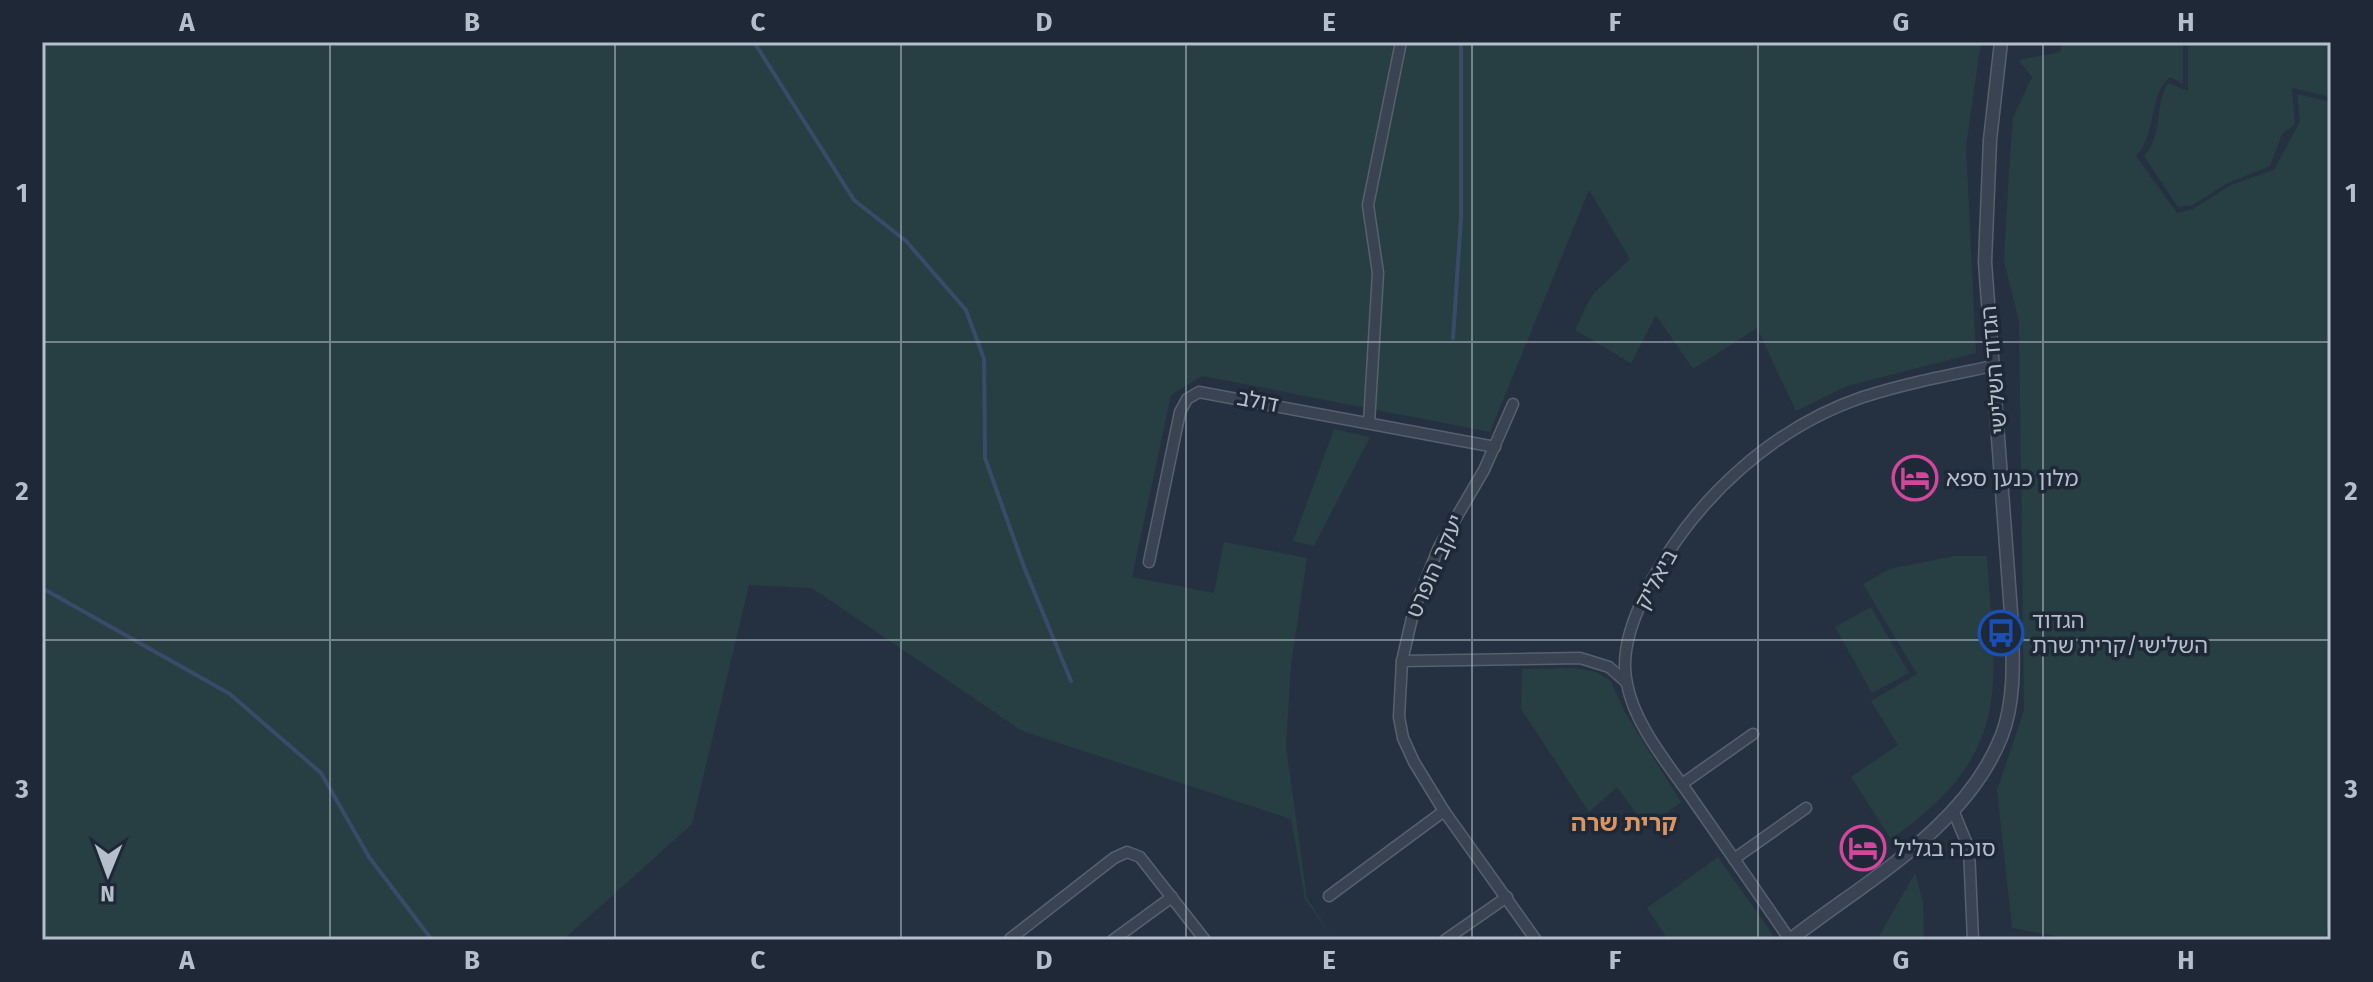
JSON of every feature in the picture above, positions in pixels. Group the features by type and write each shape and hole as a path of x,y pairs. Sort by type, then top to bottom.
{"street":[{"path":"1369,423 1378,273 1368,205 1401,42"},
{"name":"הגדוד השלישי","path":"1790,940 1913,846 1953,810 1991,758 2002,734 2011,693 2012,626 1985,231 1990,140 2001,42"},
{"name":"ביאליק","path":"1790,940 1682,784 1632,704 1626,682 1629,636 1646,592 1682,534 1737,473 1790,431 1849,403 1905,384 1993,366"},
{"name":"דולב","path":"1149,562 1175,431 1187,399 1199,392 1495,447"},
{"name":"יעקב הופרט","path":"1513,404 1495,447 1439,547 1414,609 1399,688 1403,738 1444,811 1536,940"},
{"path":"1402,661 1580,658 1609,667 1626,682"},
{"path":"1682,784 1753,734"},
{"path":"1734,859 1806,808"},
{"path":"1953,810 1969,849 1973,940"},
{"path":"1329,896 1444,811"},
{"path":"1010,939 1114,858 1127,852 1140,857 1205,940"},
{"path":"1113,940 1172,897"},
{"path":"1445,940 1507,897"}],"green space":[{"path":"42,42 1981,42 1966,146 1976,353 1847,386 1796,411 1757,328 1693,369 1656,315 1631,363 1575,330 1592,295 1630,259 1589,190 1490,432 1202,376 1171,395 1132,577 1214,593 1224,542 1307,558 1291,665 1286,746 1307,898 1334,940 1305,899 1291,819 1022,731 812,588 749,585 692,824 563,940 42,940"},
{"path":"2062,42 2183,42 2183,84 2170,77 2163,85 2143,147 2136,156 2177,213 2193,209 2231,185 2274,170 2300,121 2297,94 2331,102 2331,919 2324,940 2077,940 2012,928 1997,790 2024,710 2019,321 2004,261 2009,169 2013,118 2032,77 2019,60 2060,52"},
{"path":"2188,42 2331,42 2331,97 2292,88 2295,124 2282,134 2270,166 2228,183 2191,206 2178,207 2144,156 2154,140 2161,101 2168,83 2188,91"},
{"path":"1334,429 1370,437 1314,546 1293,541"},
{"path":"1955,556 1987,556 1993,645 1993,682 1988,716 1978,747 1959,777 1931,807 1891,839 1851,777 1898,745 1871,701 1917,674 1863,584 1890,569"},
{"path":"1871,607 1909,673 1872,693 1835,627"},
{"path":"1576,668 1596,672 1611,681 1624,711 1681,802 1647,828 1617,787 1589,812 1521,709 1522,669"},
{"path":"1718,857 1773,935 1766,940 1668,940 1647,908"},
{"path":"1915,873 1923,902 1924,940 1877,940"}],"waterway":[{"path":"754,42 854,200 906,241 966,310 984,359 985,458 1024,567 1071,681"},
{"path":"1453,338 1461,218 1461,42"},
{"path":"42,588 230,694 321,773 369,857 432,940"}],"place":[{"name":"מלון כנען ספא","path":"1915,478"},
{"name":"הגדוד השלישי/קרית שרת","path":"2001,633"},
{"name":"סוכה בגליל","path":"1863,848"}],"district":[{"name":"קרית שרה","path":"1624,823"}]}
